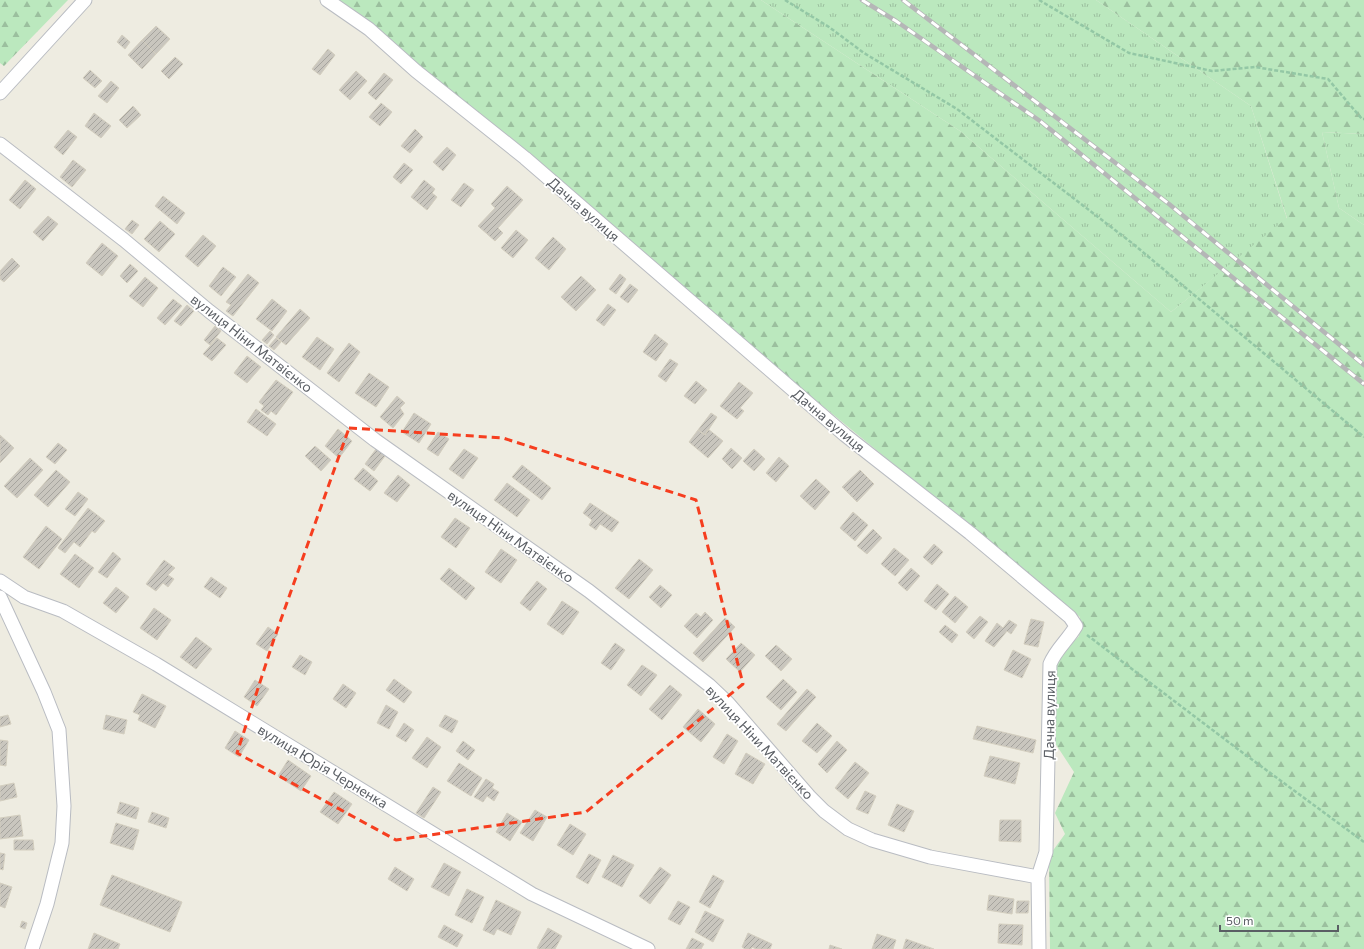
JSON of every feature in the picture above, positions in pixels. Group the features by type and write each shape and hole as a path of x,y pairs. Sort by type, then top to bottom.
{"street":[{"path":"0,93 85,0"},
{"name":"Дачна вулиця","path":"327,0 369,29 416,71 525,158 845,435 970,533 1070,617 1076,626 1069,638 1054,652 1050,664 1046,852 1038,878 1039,949"},
{"name":"вулиця Ніни Матвієнко","path":"0,144 124,240 209,310 375,440 589,591 709,685 728,703 814,801 824,811 848,829 872,840 930,857 1038,878"},
{"name":"вулиця Юрія Черненка","path":"0,581 24,597 63,611 156,664 532,894 648,949"},
{"path":"0,597 44,692 59,730 64,806 62,843 47,904 32,949"}],"path":[{"path":"785,0 829,27 864,54 957,109 1132,243 1364,437"},
{"path":"1039,0 1130,53 1212,71 1255,67 1328,79 1362,119 1364,119"},
{"path":"1076,626 1239,750 1364,842"}],"highlighted area":[{"path":"349,428 503,438 696,500 743,684 586,812 396,840 237,753 274,639"}],"green space":[{"path":"0,0 68,0 4,66 0,63"},
{"path":"337,0 761,0 960,131 1171,312 1287,218 1251,106 1096,0 1364,0 1364,134 1322,132 1339,208 1364,225 1364,949 1050,949 1049,856 1065,834 1055,813 1074,772 1053,740 1057,659 1079,636 1080,617 735,334"},
{"path":"761,0 1096,0 1251,106 1287,219 1171,312 960,131"},
{"path":"1322,132 1364,134 1364,225 1339,208"}],"building":[{"path":"156,26 170,39 156,54 142,40"},
{"path":"122,35 130,42 125,49 117,42"},
{"path":"142,40 156,54 142,69 128,55"},
{"path":"328,49 335,55 320,75 312,69"},
{"path":"175,57 183,64 169,79 161,71"},
{"path":"90,70 102,81 95,88 83,78"},
{"path":"356,71 367,81 350,100 339,90"},
{"path":"384,73 393,80 376,100 368,93"},
{"path":"111,81 119,88 107,103 98,96"},
{"path":"381,103 392,112 380,126 369,117"},
{"path":"133,106 141,115 127,128 119,120"},
{"path":"94,113 111,126 101,138 85,126"},
{"path":"415,129 423,137 410,153 401,146"},
{"path":"68,130 77,137 63,155 54,147"},
{"path":"447,147 456,155 443,171 433,162"},
{"path":"73,160 86,170 72,187 60,177"},
{"path":"404,163 413,170 401,184 393,177"},
{"path":"25,180 36,189 20,209 9,200"},
{"path":"424,180 435,189 432,193 437,197 427,210 411,197"},
{"path":"464,183 474,190 461,207 451,200"},
{"path":"507,186 523,200 498,228 503,233 495,241 478,226 495,208 491,204"},
{"path":"163,196 185,213 177,224 155,206"},
{"path":"48,216 58,224 43,241 33,232"},
{"path":"132,220 139,225 132,234 125,229"},
{"path":"160,221 175,234 159,252 144,239"},
{"path":"516,230 528,240 513,258 501,248"},
{"path":"203,235 216,246 198,267 185,256"},
{"path":"553,237 566,249 549,270 535,258"},
{"path":"102,243 118,256 102,276 86,263"},
{"path":"12,258 20,266 4,282 0,279 0,271"},
{"path":"130,264 138,271 127,283 120,276"},
{"path":"223,267 236,277 221,296 209,286"},
{"path":"248,274 259,283 233,316 226,311 231,305 226,302"},
{"path":"620,274 626,279 616,294 609,289"},
{"path":"581,276 596,290 576,311 561,297"},
{"path":"145,277 158,288 143,307 129,296"},
{"path":"630,284 638,290 628,303 620,297"},
{"path":"173,299 182,306 165,325 157,318"},
{"path":"272,299 287,311 272,331 256,319"},
{"path":"608,304 616,310 604,326 596,320"},
{"path":"187,305 194,311 181,326 174,321"},
{"path":"300,309 310,318 286,345 276,337"},
{"path":"215,326 221,331 210,345 204,340"},
{"path":"270,331 274,335 267,344 262,340"},
{"path":"655,334 668,344 656,361 643,352"},
{"path":"317,337 334,349 320,370 302,357"},
{"path":"217,338 226,345 212,361 203,354"},
{"path":"276,338 281,342 274,350 269,346"},
{"path":"349,343 360,352 339,382 327,373"},
{"path":"247,356 261,367 247,383 234,373"},
{"path":"670,359 678,364 666,382 658,376"},
{"path":"369,373 389,387 376,407 355,393"},
{"path":"276,380 293,392 276,415 271,411 268,415 261,410 264,406 259,402"},
{"path":"696,381 707,390 695,404 684,396"},
{"path":"739,382 753,393 740,408 744,411 737,419 720,406"},
{"path":"397,396 405,403 400,408 404,414 393,428 380,417"},
{"path":"256,409 276,424 267,436 247,422"},
{"path":"414,413 431,424 419,443 402,432"},
{"path":"711,413 717,417 705,435 698,430"},
{"path":"338,429 352,441 339,458 325,446"},
{"path":"708,429 723,441 708,458 689,442 698,430 705,435"},
{"path":"438,432 449,439 438,456 427,449"},
{"path":"0,435 14,448 0,463"},
{"path":"58,443 67,450 55,464 46,457"},
{"path":"315,446 331,460 321,471 305,456"},
{"path":"731,448 742,458 732,469 722,459"},
{"path":"376,449 385,456 374,471 365,464"},
{"path":"464,449 478,458 463,479 449,469"},
{"path":"754,449 765,459 754,471 743,461"},
{"path":"779,457 789,466 776,482 766,473"},
{"path":"30,458 43,470 17,498 4,486"},
{"path":"522,465 551,488 542,500 512,477"},
{"path":"363,468 378,481 370,491 354,479"},
{"path":"56,470 70,482 48,507 34,495"},
{"path":"860,470 874,484 857,502 842,487"},
{"path":"398,475 410,485 397,502 384,493"},
{"path":"816,479 830,492 815,510 800,496"},
{"path":"507,483 530,500 517,517 494,500"},
{"path":"78,492 88,499 75,516 65,509"},
{"path":"590,503 619,522 612,532 600,524 596,530 589,525 592,520 583,513"},
{"path":"88,508 105,521 95,533 92,531 80,547 74,542 65,553 58,548"},
{"path":"853,512 868,525 855,541 840,528"},
{"path":"455,518 470,528 456,548 441,537"},
{"path":"46,526 62,539 39,569 23,557"},
{"path":"873,529 882,538 867,554 857,546"},
{"path":"934,544 943,552 932,565 923,557"},
{"path":"894,548 909,560 895,576 881,564"},
{"path":"501,549 517,560 501,583 485,572"},
{"path":"113,552 121,559 107,578 98,572"},
{"path":"75,554 94,568 79,588 60,574"},
{"path":"639,559 653,570 629,599 615,588"},
{"path":"164,560 175,568 168,575 174,579 168,587 163,583 156,591 146,584"},
{"path":"449,568 475,588 466,600 440,579"},
{"path":"911,568 920,576 907,591 898,583"},
{"path":"211,577 227,588 220,598 204,587"},
{"path":"537,581 547,589 530,611 520,603"},
{"path":"937,584 949,594 936,610 924,601"},
{"path":"660,585 672,595 661,608 649,597"},
{"path":"116,587 129,597 116,613 103,603"},
{"path":"955,596 968,607 955,623 942,612"},
{"path":"562,601 579,612 563,635 547,624"},
{"path":"154,608 171,620 157,640 140,628"},
{"path":"705,612 713,620 697,638 684,626 696,613 701,617"},
{"path":"980,616 988,622 974,639 966,632"},
{"path":"725,618 735,627 703,662 693,653"},
{"path":"1031,619 1044,622 1038,647 1024,644"},
{"path":"1009,620 1017,625 1011,634 1007,631 994,647 985,641 997,623 1003,628"},
{"path":"945,625 958,635 952,643 939,632"},
{"path":"268,627 278,634 267,651 256,644"},
{"path":"196,637 212,649 196,669 180,657"},
{"path":"615,643 625,650 611,670 601,663"},
{"path":"741,643 755,655 740,672 726,659"},
{"path":"776,645 792,659 781,671 765,656"},
{"path":"1013,650 1031,659 1022,678 1004,670"},
{"path":"300,655 312,662 305,675 292,667"},
{"path":"642,665 657,675 641,696 627,685"},
{"path":"394,679 412,692 404,703 386,690"},
{"path":"783,679 797,692 781,710 766,697"},
{"path":"255,680 269,689 257,706 244,697"},
{"path":"343,684 356,693 346,708 333,699"},
{"path":"670,685 682,695 662,720 649,709"},
{"path":"807,689 816,697 786,731 777,724"},
{"path":"142,694 166,706 155,728 138,720 140,715 133,712"},
{"path":"386,705 398,712 389,729 377,723"},
{"path":"698,709 715,724 701,742 683,727"},
{"path":"8,715 11,724 0,727 0,717"},
{"path":"106,715 127,720 124,734 103,729"},
{"path":"445,715 458,721 452,733 439,726"},
{"path":"404,723 414,730 406,742 396,736"},
{"path":"817,723 832,736 817,753 802,741"},
{"path":"977,726 1036,740 1033,753 973,739"},
{"path":"235,731 249,740 239,757 225,748"},
{"path":"727,734 738,741 724,764 713,757"},
{"path":"427,737 441,747 427,768 412,758"},
{"path":"0,740 8,741 6,766 0,765"},
{"path":"463,741 475,750 468,760 456,751"},
{"path":"837,741 847,750 827,773 818,764"},
{"path":"746,753 765,764 753,784 735,774"},
{"path":"990,756 1020,763 1015,784 984,776"},
{"path":"288,760 311,776 301,791 278,776"},
{"path":"855,762 869,773 848,799 835,788"},
{"path":"459,763 482,778 471,796 447,781"},
{"path":"486,779 494,784 492,788 499,792 494,801 487,796 483,802 474,797"},
{"path":"14,783 17,797 0,801 0,786"},
{"path":"433,787 441,792 424,818 416,813"},
{"path":"865,791 876,796 868,814 856,809"},
{"path":"334,792 352,804 338,824 320,812"},
{"path":"120,802 139,808 136,819 117,813"},
{"path":"897,804 914,811 904,832 888,825"},
{"path":"535,810 547,817 533,841 520,833"},
{"path":"152,812 169,818 166,828 148,822"},
{"path":"507,813 522,822 510,841 496,832"},
{"path":"20,815 23,836 0,839 0,818"},
{"path":"1000,820 1021,820 1021,842 999,841"},
{"path":"116,823 139,830 133,850 110,843"},
{"path":"570,824 586,834 573,855 557,845"},
{"path":"14,840 33,840 34,850 14,850"},
{"path":"0,853 5,854 3,870 0,869"},
{"path":"589,854 601,860 588,884 576,877"},
{"path":"613,855 634,865 622,887 602,877"},
{"path":"444,863 461,872 449,896 431,887"},
{"path":"395,867 414,879 407,891 388,879"},
{"path":"660,867 671,875 650,904 639,896"},
{"path":"112,875 182,902 170,932 100,905"},
{"path":"713,875 724,881 710,908 699,902"},
{"path":"0,883 12,887 5,908 0,906"},
{"path":"467,889 484,897 472,923 455,915"},
{"path":"989,895 1014,899 1012,914 987,910"},
{"path":"496,900 521,912 511,935 497,929 494,935 483,930"},
{"path":"678,901 690,907 680,925 668,919"},
{"path":"1017,901 1029,901 1028,913 1016,913"},
{"path":"705,911 724,920 713,942 695,932"},
{"path":"22,921 27,923 25,929 20,927"},
{"path":"999,924 1023,925 1022,945 998,943"},
{"path":"444,925 463,935 457,947 438,937"},
{"path":"548,928 562,936 555,949 539,949 537,948"},
{"path":"94,933 120,944 118,949 88,949"},
{"path":"748,933 772,944 770,949 756,949 752,947 751,949 745,949 742,947"},
{"path":"877,934 896,940 893,949 872,949"},
{"path":"692,938 704,944 701,949 686,949"},
{"path":"906,939 934,949 903,949"},
{"path":"830,945 842,949 829,949"}],"railway":[{"path":"862,0 896,21 1040,121 1364,384"},
{"path":"903,0 1169,204 1364,365"}]}
